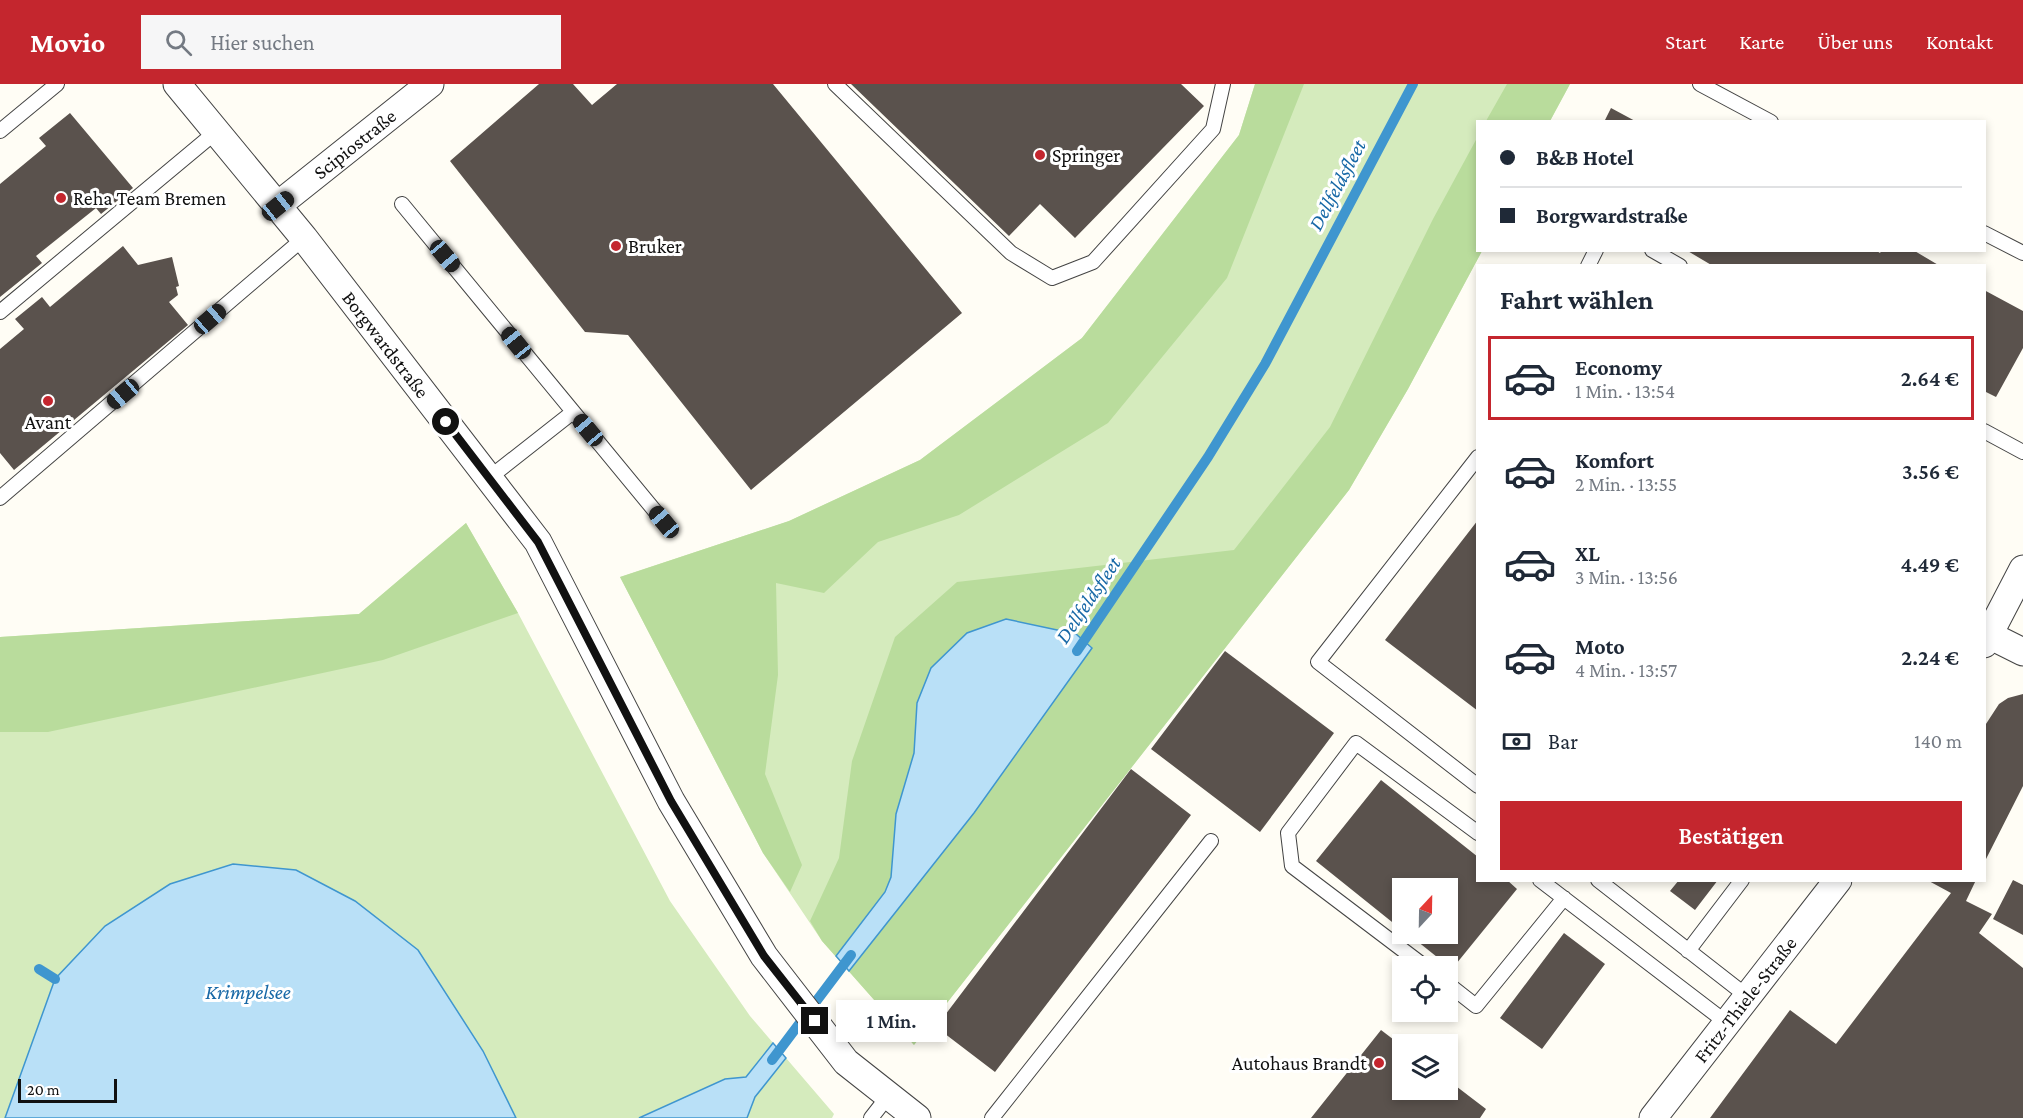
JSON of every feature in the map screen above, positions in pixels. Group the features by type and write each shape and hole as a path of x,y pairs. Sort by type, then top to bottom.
{"street":[{"name":"Borgwardstraße","path":"177,84 304,238 538,542 671,801 764,956 841,1056 917,1118"},
{"name":"Scipiostraße","path":"278,206 430,84"},
{"path":"2023,569 1987,640 2023,652"},
{"name":"Fritz-Thiele-Straße","path":"1653,1118 1836,882"}],"lane":[{"path":"0,131 57,84"},
{"path":"835,84 1011,253 1052,278 1093,262 1213,129 1223,84"},
{"path":"1700,84 1767,120"},
{"path":"0,312 217,132"},
{"path":"402,204 664,522"},
{"path":"1986,234 2023,253"},
{"path":"0,498 304,238"},
{"path":"1656,252 1677,264"},
{"path":"489,478 573,412"},
{"path":"1986,432 2023,452"},
{"path":"1476,460 1318,662 1476,784"},
{"path":"1411,956 1292,866 1288,833 1356,743 1476,832"},
{"path":"992,1118 1211,841"},
{"path":"1543,882 1727,1023"},
{"path":"1601,882 1748,997"},
{"path":"1688,951 1740,882"},
{"path":"1458,992 1476,1006 1564,898"},
{"path":"871,1118 888,1095"}],"green space":[{"path":"1255,84 1570,84 1551,120 1476,120 1476,252 1481,252 1408,389 1349,490 914,1045 822,941 763,853 620,577 789,521 920,460 1082,338 1239,135"},
{"path":"1255,84 1304,84 1227,278 1108,423 959,515 878,542 824,593 776,583 778,675 765,774 802,865 790,892 763,853 620,577 789,521 920,460 1082,338 1239,135"},
{"path":"1507,84 1570,84 1551,120 1487,120"},
{"path":"1476,140 1476,252 1481,252 1408,389 1349,490 914,1045 822,941 810,921 839,858 852,761 895,637 957,582 1234,550 1330,427 1433,219"},
{"path":"466,523 518,613 670,901 750,1016 834,1114 832,1118 0,1118 0,637 359,614"},
{"path":"466,523 518,613 383,660 48,732 0,732 0,637 359,614"}],"water":[{"path":"1006,619 1076,634 1092,648 974,813 849,971 836,956 885,892 891,877 896,814 914,753 917,703 931,668 967,633"},
{"name":"Krimpelsee","path":"233,864 296,870 355,901 418,950 483,1051 516,1118 5,1118 55,979 105,926 170,884"},
{"path":"773,1043 786,1058 755,1097 747,1118 639,1118 725,1079 746,1077"}],"building":[{"path":"539,84 573,84 592,105 617,84 773,84 962,313 751,490 628,335 585,332 450,161"},
{"name":"Springer","path":"851,84 1181,84 1204,106 1075,238 1040,204 1009,236"},
{"path":"1611,108 1633,120 1605,120"},
{"name":"Reha Team Bremen","path":"70,113 133,188 101,214 96,208 36,256 42,263 0,297 0,184 46,146 39,138"},
{"name":"Avant","path":"123,246 138,265 172,257 179,286 176,287 178,295 169,302 188,325 14,470 0,453 0,349 24,329 15,319 42,297 50,307"},
{"path":"1689,252 1916,252 1937,264 1710,264"},
{"path":"1986,291 2023,311 2023,348 1996,397 1986,392"},
{"path":"1476,523 1476,709 1385,640"},
{"path":"1225,651 1334,733 1260,832 1151,749"},
{"path":"2023,694 2023,786 1986,859 1986,724 1999,704 2008,698"},
{"path":"1131,769 1191,815 995,1072 936,1027"},
{"path":"1381,780 1476,855 1476,882 1509,882 1517,889 1458,962 1458,956 1436,956 1421,944 1458,944 1458,878 1392,878 1392,922 1316,861"},
{"path":"2013,880 2023,885 2023,935 1993,919"},
{"path":"1677,882 1716,882 1695,910 1670,891"},
{"path":"1931,882 1975,882 1966,901 1992,914 1979,933 2023,968 2023,1118 1710,1118 1790,1010 1836,1044 1951,893"},
{"path":"1564,933 1605,964 1542,1049 1500,1018"},
{"name":"Autohaus Brandt","path":"1381,1030 1392,1038 1392,1100 1458,1100 1458,1088 1486,1109 1480,1118 1311,1118"}],"waterway":[{"name":"Dellfeldsfleet","path":"1077,651 1208,457 1265,364 1413,84"},
{"name":"Dellfeldsfleet","path":"772,1060 851,955"},
{"path":"39,969 55,979"}],"place":[{"name":"Springer","path":"1040,155"},
{"name":"Reha Team Bremen","path":"61,198"},
{"name":"Bruker","path":"616,246"},
{"name":"Avant","path":"48,401"},
{"name":"Autohaus Brandt","path":"1379,1063"}],"route":[{"path":"446,422 538,542 671,801 764,956 815,1021"}]}
